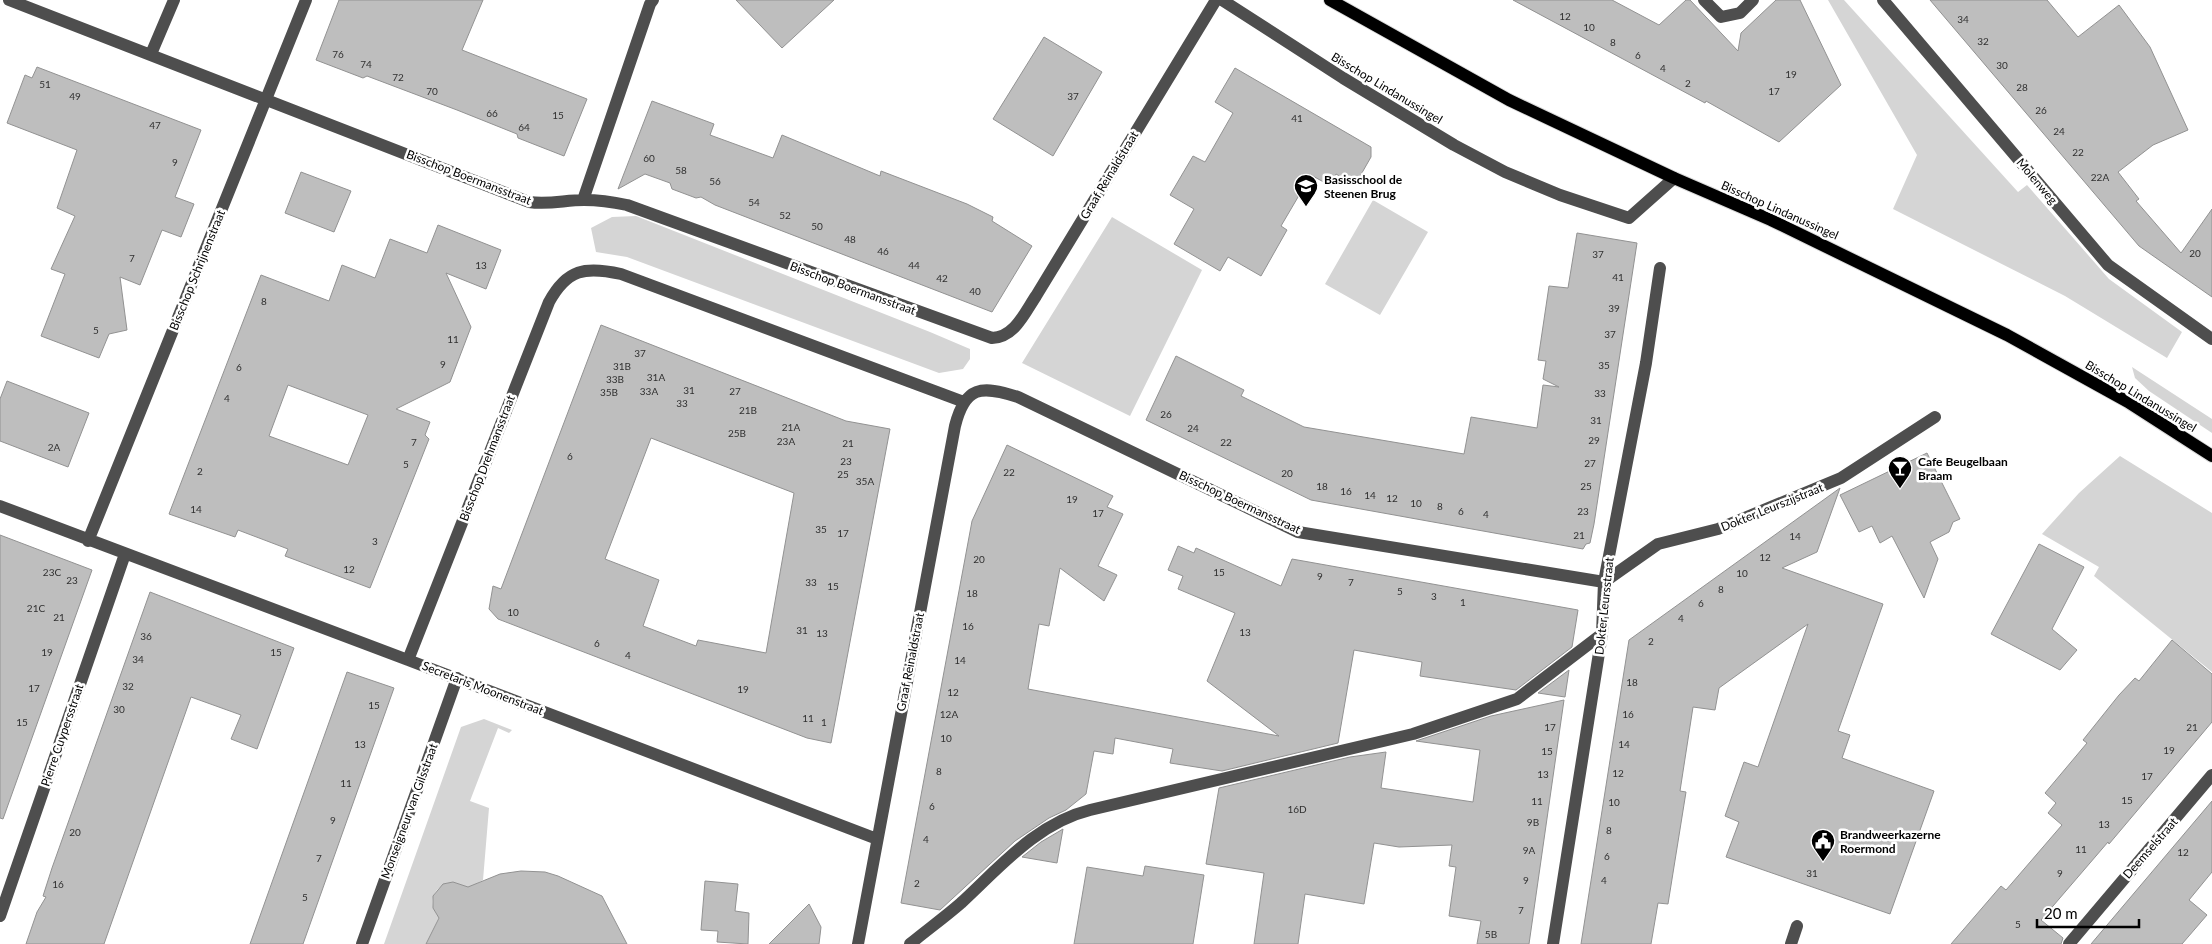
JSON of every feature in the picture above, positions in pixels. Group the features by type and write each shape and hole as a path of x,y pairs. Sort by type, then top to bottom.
{"main road":[{"name":"Bisschop Lindanussingel","path":"1330,0 1509,100 1674,178 1788,228 2007,335 2128,402 2212,456"}],"street":[{"name":"Bisschop Boermansstraat","path":"9,0 529,202 555,204 583,200 606,201 627,205 992,338"},
{"path":"151,54 174,0"},
{"name":"Bisschop Schrijnenstraat","path":"88,541 306,0"},
{"path":"583,200 650,4 653,0"},
{"name":"Graaf Reinaldstraat","path":"992,338 1006,335 1012,330 1036,296 1216,0"},
{"name":"Bisschop Lindanussingel","path":"1222,0 1343,78 1454,145 1505,172 1550,191 1629,218 1674,178"},
{"path":"1704,0 1721,17 1740,13 1753,0"},
{"name":"Molenweg","path":"1883,0 2108,265 2212,339"},
{"name":"Dokter Leursstraat","path":"1553,944 1602,634 1604,582 1646,363 1660,268"},
{"name":"Bisschop Drehmansstraat","path":"408,660 549,302 558,286 571,275 583,270 604,270 620,274 964,402"},
{"name":"Bisschop Boermansstraat","path":"964,402 972,394 980,390 999,391 1018,397 1298,532 1604,582"},
{"name":"Graaf Reinaldstraat","path":"858,944 955,426 964,402"},
{"name":"Dokter Leurszijstraat","path":"1604,582 1658,544 1718,529 1842,478 1935,417"},
{"name":"Secretaris Moonenstraat","path":"0,506 877,839"},
{"name":"Pierre Cuypersstraat","path":"0,916 5,884 125,554"},
{"path":"910,944 955,908 1041,831 1064,818 1100,807 1413,734 1517,699 1602,634"},
{"name":"Monseigneur van Gilsstraat","path":"362,944 457,678"},
{"name":"Deemselstraat","path":"2069,944 2212,775"},
{"path":"1791,944 1796,926"}],"shaded area":[{"path":"1828,0 1844,0 2018,192 2027,185 2109,279 2182,332 2167,358 2065,296 1893,209 1917,155"},
{"path":"1373,200 1428,232 1380,315 1325,284"},
{"path":"636,216 970,349 970,359 963,369 939,373 627,257 596,252 591,228 612,217"},
{"path":"1112,217 1202,270 1130,416 1022,363"},
{"path":"2132,367 2212,419 2212,433 2149,391 2135,378"},
{"path":"2120,456 2212,513 2212,672 2094,576 2099,567 2042,534 2079,493"},
{"path":"484,719 512,730 509,733 498,728 470,801 489,808 483,880 467,889 459,884 452,883 438,889 434,895 433,902 434,909 439,917 427,944 384,944 461,727"}],"building":[{"path":"339,0 483,0 462,50 587,99 564,156 518,138 517,134 457,110 367,76 363,78 316,60"},
{"path":"736,0 834,0 782,48"},
{"path":"1513,0 1612,0 1659,25 1686,0 1690,0 1738,51 1741,33 1776,0 1800,0 1841,85 1779,142 1706,101 1705,103"},
{"path":"1930,0 2047,0 2078,37 2119,5 2150,47 2188,130 2153,145 2118,172 2139,199 2136,201 2181,253 2212,209 2212,297 2139,246"},
{"path":"1044,37 1102,72 1053,156 993,119"},
{"path":"37,67 201,130 175,197 194,204 181,237 162,230 140,285 120,277 127,330 109,334 99,358 41,336 65,274 51,269 75,216 57,208 77,150 7,123 25,75 32,78"},
{"path":"1235,68 1371,147 1371,157 1355,185 1336,174 1329,185 1311,175 1281,226 1287,230 1261,276 1228,257 1220,271 1174,244 1194,209 1170,195 1193,156 1205,162 1233,113 1215,102"},
{"path":"652,101 714,124 710,135 773,158 782,135 880,176 881,171 967,204 993,217 992,221 1032,246 992,312 715,205 701,197 696,198 672,189 670,183 645,174 618,189"},
{"path":"301,172 351,191 334,232 285,213"},
{"path":"438,225 501,250 486,289 446,273 471,327 450,382 396,409 430,422 425,435 429,439 370,588 285,556 288,549 238,530 235,537 169,514 261,275 329,301 342,265 375,278 390,239 427,253","holes":["288,385 368,415 348,465 269,436"]},
{"path":"1577,233 1637,243 1594,524 1590,543 1586,544 1583,549 1311,500 1146,420 1176,356 1244,390 1241,396 1304,427 1464,454 1471,417 1537,428 1543,385 1559,387 1543,379 1546,361 1538,360 1549,286 1568,288"},
{"path":"601,325 846,421 890,429 831,743 807,738 498,619 489,609 493,586 501,589","holes":["651,438 794,493 766,653 698,640 696,646 643,626 659,580 605,559"]},
{"path":"7,381 89,413 68,467 0,441 0,399"},
{"path":"1007,445 1113,496 1107,507 1123,514 1098,566 1117,575 1104,601 1060,568 1049,626 1039,624 1028,689 1279,736 1207,681 1235,613 1178,589 1183,576 1168,570 1178,546 1194,553 1196,548 1281,586 1292,559 1578,610 1572,647 1516,690 1420,676 1422,662 1354,650 1338,743 1222,771 1170,763 1173,749 1115,738 1113,754 1094,751 1086,794 1066,810 1049,818 1015,841 940,910 901,903 972,521"},
{"path":"1927,453 1960,519 1953,522 1949,532 1930,542 1938,559 1924,598 1892,536 1880,543 1872,526 1859,532 1840,495"},
{"path":"1840,488 1817,552 1782,568 1883,604 1838,731 1850,735 1842,758 1934,791 1890,914 1726,857 1739,822 1725,816 1744,762 1758,767 1808,624 1719,688 1715,710 1693,707 1680,791 1686,792 1668,904 1658,903 1651,944 1581,944 1629,640"},
{"path":"0,535 92,570 3,819 0,818"},
{"path":"2039,544 2084,567 2052,629 2077,650 2060,670 1991,634"},
{"path":"150,592 294,648 257,749 231,739 241,715 191,697 104,944 26,944 37,912 46,897 43,896 52,868"},
{"path":"2172,640 2212,674 2212,722 2109,844 2108,842 2041,920 2063,938 2061,944 1951,944 2001,886 2006,890 2062,825 2048,813 2056,803 2045,793 2087,743 2083,740 2119,695 2135,678 2139,681"},
{"path":"1569,670 1565,697 1538,693"},
{"path":"347,672 394,688 303,944 250,944"},
{"path":"1564,700 1529,944 1477,944 1481,921 1449,916 1456,867 1449,866 1452,845 1399,847 1374,843 1364,904 1305,894 1298,944 1254,944 1264,873 1206,864 1219,788 1350,757 1386,752 1381,788 1473,802 1480,750 1416,741 1491,716"},
{"path":"2212,801 2212,872 2189,900 2207,915 2182,944 2091,944"},
{"path":"1063,829 1057,863 1022,857 1041,842"},
{"path":"1145,866 1204,875 1193,944 1074,944 1087,867 1143,876"},
{"path":"521,871 545,872 558,876 602,896 627,944 426,944 439,918 433,908 433,896 443,884 453,882 468,887 500,874"},
{"path":"705,881 738,884 735,911 749,913 748,944 717,942 718,931 701,930"},
{"path":"809,904 821,927 819,944 769,944"}],"place":[{"name":"Basisschool de Steenen Brug","path":"1306,207"},
{"name":"Cafe Beugelbaan Braam","path":"1900,489"},
{"name":"Brandweerkazerne Roermond","path":"1823,862"}]}
